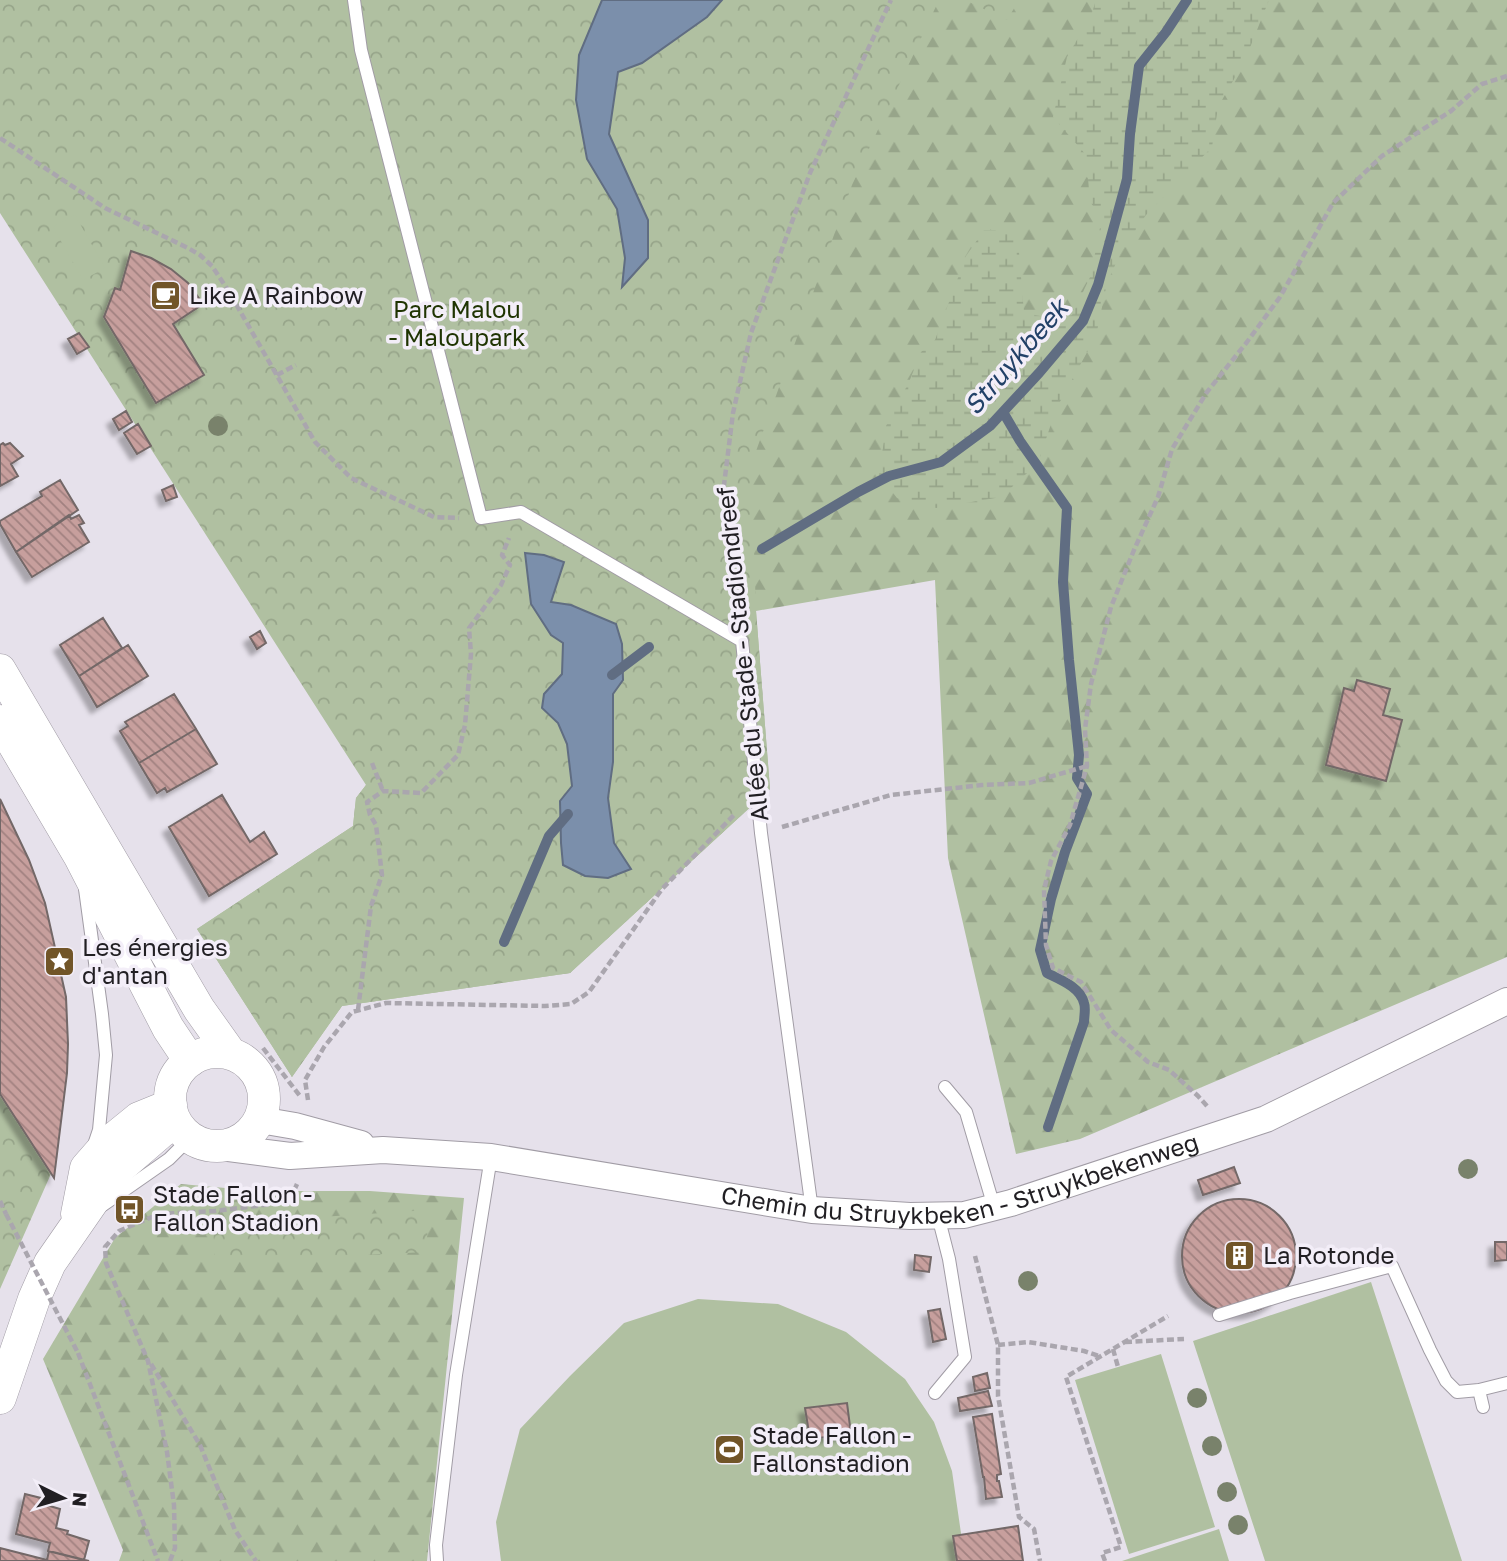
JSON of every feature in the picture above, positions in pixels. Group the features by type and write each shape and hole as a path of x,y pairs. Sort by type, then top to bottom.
{"street":[{"path":"0,670 199,1009 230,1054"},
{"path":"0,721 80,858 168,1028 190,1061"},
{"name":"Chemin du Struykbeken - Struykbekenweg","path":"221,1147 290,1156 383,1150 491,1157 812,1210 911,1216 951,1215 994,1207 1266,1119 1507,1001"},
{"path":"209,1052 230,1054 248,1063 260,1080 265,1100 260,1120 250,1133 236,1143 221,1147 204,1145 178,1121 172,1088 178,1073 190,1061 209,1052"},
{"path":"75,1226 86,1168 107,1144 139,1118 178,1121"},
{"name":"Chemin du Struykbeken - Struykbekenweg","path":"260,1120 296,1126 383,1150"},
{"path":"0,1398 34,1299 50,1262 111,1175 178,1121"}],"lane":[{"path":"354,0 361,50 481,518 521,512 742,641"},
{"name":"Allée du Stade - Stadiondreef","path":"742,641 756,793 812,1210"},
{"path":"80,858 106,1055 99,1130 86,1168"},
{"path":"945,1087 966,1112 994,1207"},
{"path":"437,1561 436,1545 456,1375 491,1157"},
{"path":"935,1392 965,1357 949,1259 951,1215"},
{"path":"1219,1315 1392,1266 1446,1381 1457,1392 1479,1390 1507,1382"},
{"path":"1479,1390 1483,1407"}],"path":[{"name":"Allée du Stade - Stadiondreef","path":"742,641 723,493 733,413 751,333 810,173 891,0"},
{"path":"1227,1132 1198,1096 1169,1070 1148,1062 1111,1030 1081,982 1053,968 1046,945 1044,890 1051,861 1070,825 1087,766 1085,729 1091,684 1111,607 1158,497 1172,449 1207,392 1280,297 1333,204 1382,156 1451,111 1482,84 1507,76"},
{"path":"0,138 105,208 188,248 212,265 315,442 351,478 434,517 481,518"},
{"path":"277,375 296,365"},
{"path":"358,1010 371,905 383,875 376,825 367,802 383,791 421,793 458,755 465,725 471,654 469,628 501,585 510,565 502,555 521,512"},
{"path":"372,763 383,791"},
{"path":"761,833 891,795 1029,783 1087,766"},
{"path":"305,1080 324,1047 352,1012 358,1010 386,1003 545,1006 572,1004 589,992 663,889 756,793"},
{"path":"0,1201 78,1353 158,1561"},
{"path":"257,1561 235,1530 200,1445 148,1361 106,1263 105,1247 119,1231 159,1214 215,1211 289,1202"},
{"path":"951,1215 998,1345 998,1396 1019,1517 1034,1529 1040,1561"},
{"path":"1105,1561 1102,1553 1121,1547 1066,1377 1168,1316"},
{"path":"1125,1342 1184,1339"},
{"path":"998,1345 1028,1342 1084,1351 1100,1357"},
{"path":"1113,1349 1118,1367"},
{"path":"148,1361 167,1452 174,1505 175,1548 170,1561"}],"green space":[{"name":"Parc Malou - Maloupark","path":"0,0 939,0 852,185 751,465 756,611 770,789 570,973 342,1006 292,1077 197,929 353,826 356,798 366,785 0,213"},
{"path":"722,0 1507,0 1507,957 1080,1139 1016,1154 948,858 935,580 756,611 770,789 570,973 342,1006 292,1077 197,929 353,826 356,798 366,785"},
{"path":"965,0 1019,0 1007,20"},
{"path":"1096,0 1269,0 1245,60 1218,107 1212,147 1146,215 1121,252 1107,283 1096,336 1056,409 1038,463 1001,497 936,508 897,498 879,475 886,426 921,352 935,340 966,256 984,230 1000,230 1018,240 1024,313 1057,319 1072,315 1091,275 1102,217 1090,202 1086,155 1053,117 1067,57 1091,16"},
{"path":"75,215 105,268 83,280 53,227"},
{"path":"0,1096 54,1167 0,1289"},
{"path":"181,1184 258,1191 370,1191 464,1198 427,1561 119,1561 123,1550 43,1359 115,1238"},
{"path":"429,1210 426,1252 215,1262 213,1224"},
{"path":"1371,1282 1462,1561 1265,1561 1193,1341"},
{"name":"Stade Fallon - Fallonstadion","path":"698,1299 778,1304 846,1332 905,1379 934,1422 952,1471 965,1561 501,1561 496,1522 520,1429 624,1323"},
{"path":"1161,1354 1215,1527 1129,1554 1075,1380"},
{"path":"1219,1529 1229,1561 1122,1561"}],"water":[{"path":"602,0 722,0 707,17 642,63 618,72 609,134 648,220 648,258 622,287 625,258 617,209 587,159 576,100 579,55"},
{"path":"525,553 544,555 564,562 551,602 571,605 616,624 622,644 623,680 613,694 613,762 608,798 614,843 631,869 608,878 585,876 563,865 560,801 572,786 567,744 558,723 542,708 544,694 562,674 563,643 551,635 531,604"}],"building":[{"path":"131,251 171,269 188,283 203,304 173,324 204,375 156,403 104,317 115,288 120,290"},
{"path":"79,333 89,347 77,354 68,339"},
{"path":"126,411 132,422 119,430 113,419"},
{"path":"138,424 151,446 137,454 124,433"},
{"path":"10,443 23,456 11,464 18,476 0,486 0,445"},
{"path":"60,480 78,510 16,552 0,521 42,496 40,492"},
{"path":"173,485 177,497 166,501 162,490"},
{"path":"69,515 71,519 79,515 84,523 79,525 89,542 32,577 16,552"},
{"path":"103,618 122,648 79,676 60,645"},
{"path":"260,631 266,643 257,649 250,637"},
{"path":"128,645 148,676 97,707 79,676"},
{"path":"1357,680 1390,689 1383,715 1402,720 1386,781 1326,765 1344,688 1354,691"},
{"path":"174,694 196,729 139,763 120,731 128,726 125,722"},
{"path":"196,729 217,764 167,792 165,788 157,793 139,763"},
{"path":"222,795 250,842 264,832 277,854 209,896 169,827"},
{"path":"0,799 29,860 45,903 66,997 67,1073 54,1178 0,1094"},
{"path":"1234,1167 1240,1183 1203,1195 1198,1180"},
{"name":"La Rotonde","path":"1239,1199 1261,1203 1271,1208 1287,1224 1292,1234 1296,1256 1292,1278 1287,1288 1271,1304 1261,1309 1239,1313 1217,1309 1207,1304 1191,1288 1186,1278 1182,1256 1186,1234 1191,1224 1207,1208 1217,1203"},
{"path":"1495,1242 1507,1242 1507,1260 1495,1261"},
{"path":"915,1255 931,1257 929,1272 914,1270"},
{"path":"940,1309 946,1339 933,1342 928,1311"},
{"path":"987,1373 990,1388 975,1391 973,1377"},
{"path":"988,1391 992,1406 960,1411 958,1398"},
{"path":"847,1403 851,1434 810,1439 805,1408"},
{"path":"992,1414 1001,1474 997,1475 997,1481 1002,1497 986,1499 973,1417"},
{"path":"25,1494 45,1499 43,1504 60,1509 56,1528 89,1541 84,1560 48,1551 50,1543 16,1534"},
{"path":"1018,1526 1023,1561 957,1561 953,1536"},
{"path":"0,1548 47,1560 49,1551 89,1561 0,1561"}],"waterway":[{"name":"Struykbeek","path":"762,549 889,476 941,462 990,426 1083,321 1098,285 1127,179 1139,66 1187,0"},
{"path":"1003,412 1067,508 1063,582 1079,755 1077,778 1087,794 1065,852 1040,950 1047,973 1074,988 1082,997 1085,1007 1084,1022 1048,1127"},
{"name":"Struykbeek","path":"612,675 649,647"},
{"name":"Struykbeek","path":"504,942 549,836 568,814"}],"place":[{"name":"Like A Rainbow","path":"166,296"},
{"name":"Les énergies d'antan","path":"59,962"},
{"name":"Stade Fallon - Fallon Stadion","path":"130,1209"},
{"name":"La Rotonde","path":"1240,1256"},
{"name":"Stade Fallon - Fallonstadion","path":"729,1450"}]}
